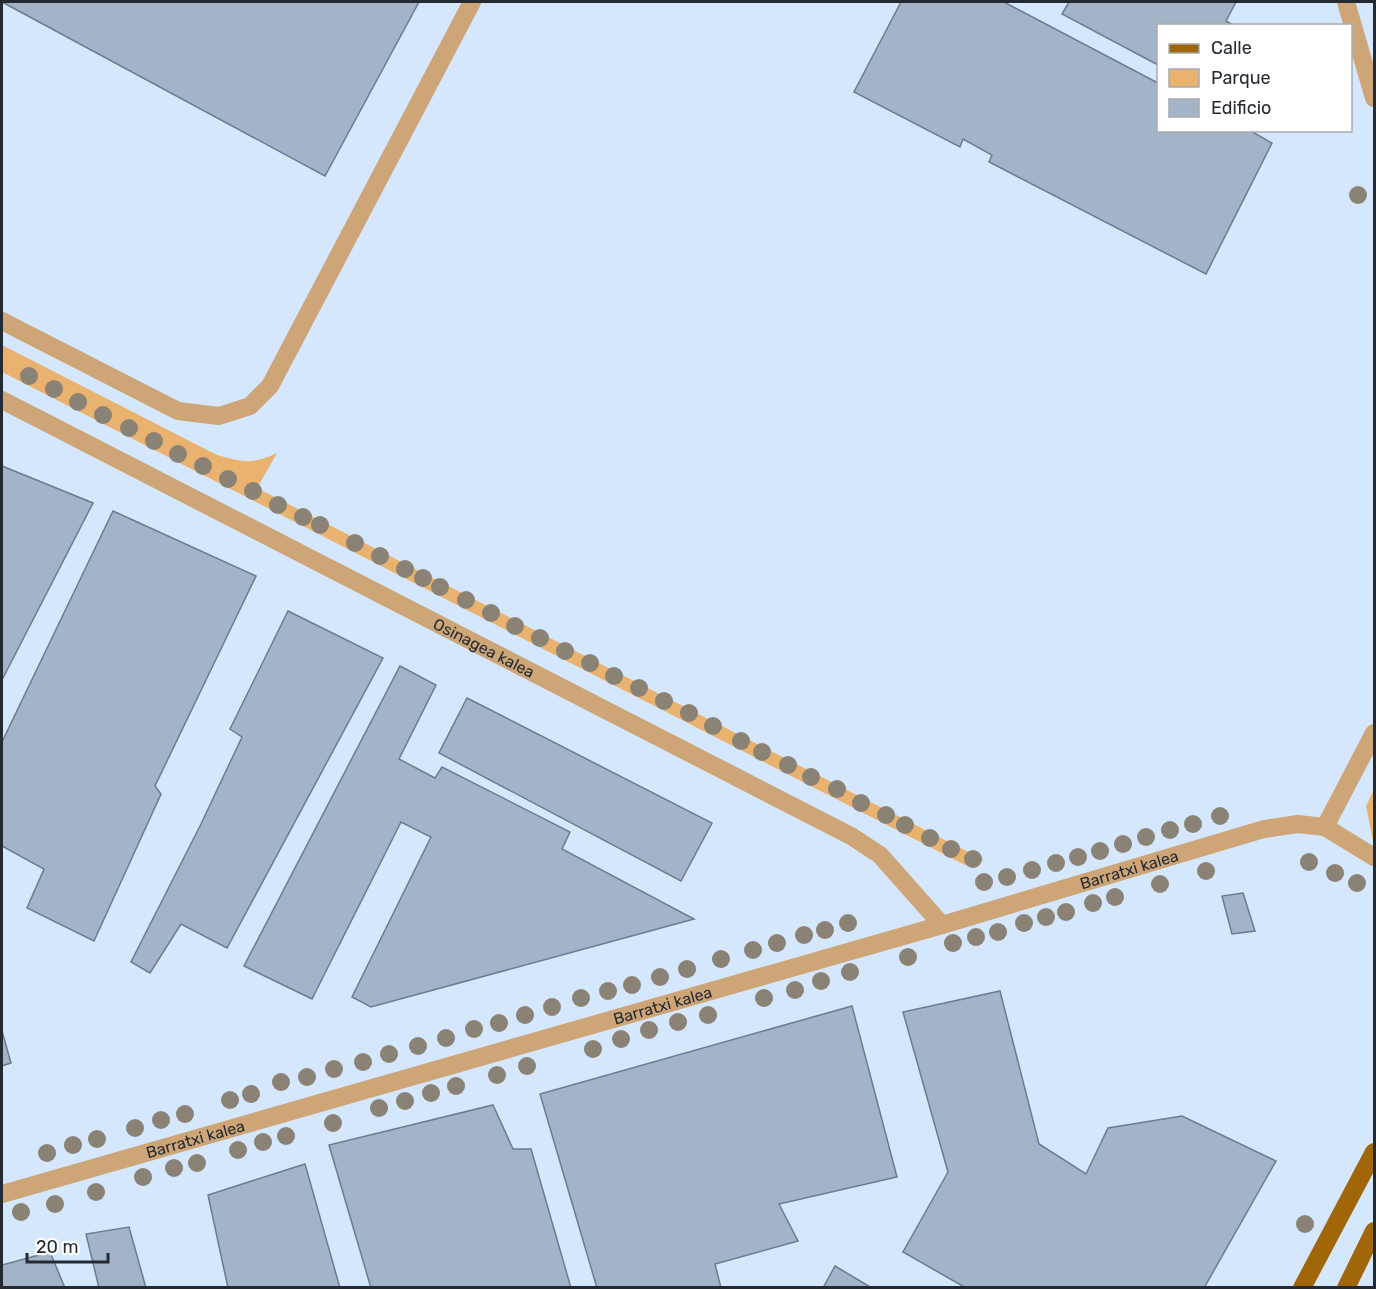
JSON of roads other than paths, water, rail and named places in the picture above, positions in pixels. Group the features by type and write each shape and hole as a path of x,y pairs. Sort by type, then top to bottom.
{"main road":[{"path":"1302,1287 1374,1152"},
{"path":"1346,1287 1374,1231"}],"street":[{"path":"2,321 178,411 219,416 250,406 270,386 472,2"},
{"path":"1346,2 1374,98"},
{"name":"Osinagea kalea","path":"2,400 851,836 880,855 942,925"},
{"path":"1374,733 1325,828 1374,857"},
{"name":"Barratxi kalea","path":"2,1194 942,925 1264,828 1298,824 1325,828"}]}
